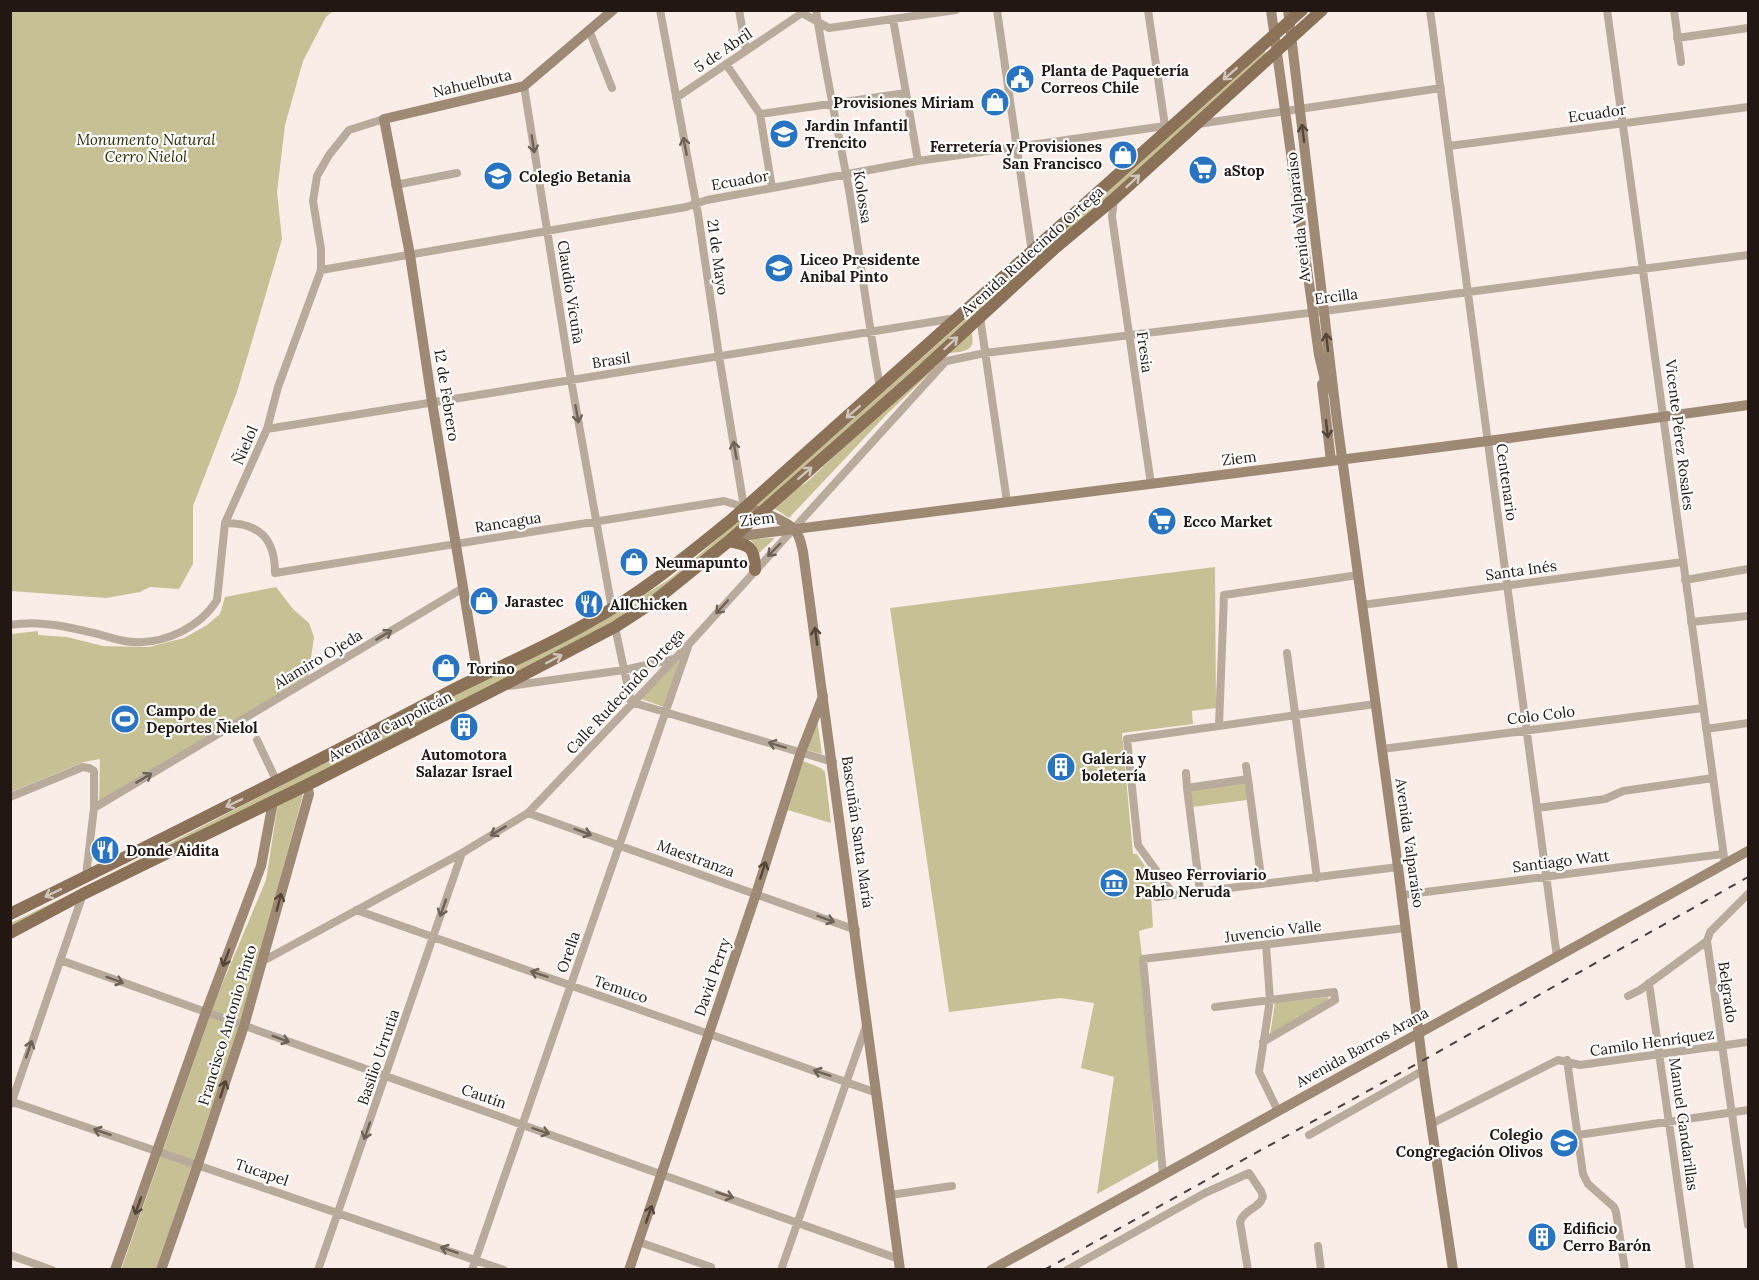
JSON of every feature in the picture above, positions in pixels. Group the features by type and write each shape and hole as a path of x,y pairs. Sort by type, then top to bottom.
{"main road":[{"name":"Nahuelbuta","path":"384,119 524,86 613,10"},
{"name":"Avenida Valparaíso","path":"1271,10 1284,111 1337,421 1337,460"},
{"name":"Avenida Rudecindo Ortega","path":"744,507 1032,254 1164,129 1274,36 1289,16 1302,10"},
{"name":"Avenida Rudecindo Ortega","path":"762,512 1322,10"},
{"name":"Avenida Valparaíso","path":"1289,16 1300,109 1318,312 1319,355 1358,575 1452,1269"},
{"name":"12 de Febrero","path":"384,119 410,255 478,676"},
{"name":"Avenida Valparaíso","path":"1319,355 1337,421"},
{"name":"Ziem","path":"731,539 1749,405"},
{"path":"744,507 762,512 794,529"},
{"name":"Avenida Caupolicán","path":"10,914 281,779 478,676 590,622 634,595 702,545 744,507"},
{"name":"Avenida Caupolicán","path":"10,933 83,894 502,687 615,627 652,603 762,512"},
{"name":"Bascuñán Santa María","path":"794,529 800,538 803,552 824,694 899,1264"},
{"path":"731,539 750,548 754,554 754,570"},
{"path":"615,627 618,616 634,595"},
{"path":"455,710 471,697 478,676"},
{"name":"David Perry","path":"629,1269 756,894 801,752 824,694"},
{"path":"410,713 417,728"},
{"path":"273,802 281,779"},
{"name":"Francisco Antonio Pinto","path":"161,1269 244,1026 309,794 307,785"},
{"name":"Francisco Antonio Pinto","path":"115,1269 206,1012 261,866 273,802"},
{"name":"Avenida Barros Arana","path":"991,1269 1557,957 1724,859 1749,851"},
{"path":"71,900 83,889 86,876"}],"street":[{"name":"21 de Mayo","path":"660,10 697,203 744,507"},
{"path":"740,10 746,50"},
{"name":"Kolossa","path":"816,10 831,105 846,175 869,331 880,387"},
{"name":"5 de Abril","path":"676,98 802,13 829,28 919,13 956,10"},
{"path":"997,10 1032,254"},
{"path":"1148,10 1164,129"},
{"name":"Centenario","path":"1430,10 1557,957"},
{"name":"Vicente Pérez Rosales","path":"1607,10 1724,859"},
{"path":"1674,10 1681,62"},
{"path":"893,19 918,161"},
{"path":"1677,38 1749,28"},
{"path":"589,30 612,88"},
{"path":"726,64 760,114 772,188"},
{"name":"Claudio Vicuña","path":"524,86 571,380 612,609"},
{"path":"1194,124 1441,88"},
{"path":"760,114 906,93"},
{"name":"Ecuador","path":"1449,146 1749,107"},
{"name":"Ñielol","path":"10,625 39,623 135,643 159,639 188,628 206,615 217,600 225,523 267,429 278,387 321,270 321,249 313,201 317,176 329,155 349,130 384,119"},
{"name":"Ecuador","path":"321,270 686,207 772,188 918,161 1164,129"},
{"path":"395,184 457,173"},
{"name":"Fresia","path":"1114,198 1113,224 1151,484"},
{"path":"1092,216 1113,224"},
{"name":"Ercilla","path":"926,365 985,353 1749,255"},
{"path":"980,317 1007,502"},
{"name":"Brasil","path":"267,429 960,318"},
{"name":"Calle Rudecindo Ortega","path":"263,961 462,853 528,813 631,702 689,644 945,362"},
{"name":"Rancagua","path":"225,523 249,525 265,537 275,559 275,573 724,501 744,507"},
{"name":"Santa Inés","path":"1362,606 1683,562"},
{"path":"1685,580 1749,569"},
{"path":"1219,726 1224,595 1358,575"},
{"name":"Alamiro Ojeda","path":"94,808 464,588"},
{"path":"1691,622 1749,616"},
{"path":"615,627 631,702 833,762"},
{"name":"Orella","path":"472,1269 689,644"},
{"path":"1287,653 1317,878"},
{"path":"502,687 624,670 674,659"},
{"path":"1173,894 1138,845 1127,739 1375,704"},
{"name":"Colo Colo","path":"1382,749 1703,708"},
{"path":"1706,729 1749,723"},
{"path":"258,740 281,779"},
{"path":"1246,766 1262,884"},
{"path":"10,797 86,767 94,771 94,808 86,876"},
{"path":"1186,773 1200,891"},
{"path":"1537,808 1605,800 1623,791 1713,778"},
{"path":"1187,788 1248,779"},
{"name":"Maestranza","path":"528,813 856,930"},
{"name":"Basilio Urrutia","path":"318,1269 387,1076 462,853"},
{"name":"Santiago Watt","path":"1402,895 1546,876 1724,859"},
{"path":"1157,897 1398,867"},
{"path":"11,1102 83,894"},
{"path":"1628,996 1707,941 1710,932 1749,894"},
{"name":"Temuco","path":"356,910 877,1093"},
{"name":"Juvencio Valle","path":"1163,1174 1143,959 1406,928"},
{"name":"Belgrado","path":"1707,941 1749,1225"},
{"path":"1266,945 1270,1000 1259,1072 1278,1111"},
{"name":"Cautín","path":"60,960 798,1221 899,1264"},
{"name":"Manuel Gandarillas","path":"1649,983 1690,1269"},
{"path":"1215,1007 1334,993 1335,1000 1263,1042"},
{"path":"781,1269 868,1022"},
{"name":"Camilo Henríquez","path":"1431,1124 1558,1060 1567,1060 1580,1065 1749,1042"},
{"path":"1567,1060 1586,1180 1617,1212 1625,1269"},
{"path":"1309,1135 1424,1070"},
{"name":"Tucapel","path":"11,1102 504,1269"},
{"path":"1578,1135 1749,1110"},
{"path":"1067,1269 1205,1193 1249,1173 1263,1197 1260,1204 1243,1215 1240,1222 1248,1269"},
{"path":"890,1195 952,1186"},
{"path":"639,1242 711,1267"},
{"path":"1318,1246 1321,1269"},
{"path":"10,1255 36,1267 52,1269"}],"green space":[{"name":"Monumento Natural Cerro Ñielol","path":"10,11 333,11 326,17 303,61 285,125 277,192 282,239 237,392 193,506 193,564 179,589 150,587 140,592 106,598 11,591"},
{"path":"1265,49 1265,54 1104,201 729,534 650,599 609,625 500,684 11,929 11,923 596,625 668,580 960,324"},
{"path":"971,330 972,343 967,350 943,354"},
{"path":"936,367 887,414 789,518 774,508 806,483 927,368"},
{"path":"775,538 758,554 750,539"},
{"path":"1215,567 1216,708 1192,711 1193,724 1122,733 1133,854 1137,854 1163,893 1151,895 1153,927 1139,931 1146,989 1158,1160 1097,1194 1114,1077 1081,1068 1094,1003 1060,998 949,1012 890,608"},
{"name":"Campo de Deportes Ñielol","path":"276,587 293,609 309,623 314,637 308,679 99,802 100,759 84,762 11,792 11,634 38,631 38,635 67,637 103,646 149,647 184,638 207,625 220,614 225,597"},
{"path":"679,661 664,707 641,699 677,662"},
{"path":"817,719 822,754 807,750"},
{"path":"803,761 825,772 831,823 788,810"},
{"path":"1245,783 1247,800 1193,807 1191,790"},
{"path":"300,791 303,795 245,1009 157,1269 121,1270 215,1001 266,880 278,803"},
{"path":"1328,997 1329,1001 1270,1035 1275,1003"}],"railway":[{"path":"1044,1270 1748,877"}],"place":[{"name":"Planta de Paquetería Correos Chile","path":"1020,79"},
{"name":"Provisiones Miriam","path":"995,102"},
{"name":"Jardin Infantil Trencito","path":"784,134"},
{"name":"Ferretería y Provisiones San Francisco","path":"1123,155"},
{"name":"aStop","path":"1203,170"},
{"name":"Colegio Betania","path":"498,176"},
{"name":"Liceo Presidente Anibal Pinto","path":"779,268"},
{"name":"Ecco Market","path":"1162,521"},
{"name":"Neumapunto","path":"634,562"},
{"name":"Jarastec","path":"484,601"},
{"name":"AllChicken","path":"589,604"},
{"name":"Torino","path":"446,668"},
{"name":"Campo de Deportes Ñielol","path":"125,719"},
{"name":"Automotora Salazar Israel","path":"464,727"},
{"name":"Galería y boletería","path":"1061,767"},
{"name":"Donde Aidita","path":"105,850"},
{"name":"Museo Ferroviario Pablo Neruda","path":"1114,883"},
{"name":"Colegio Congregación Olivos","path":"1564,1143"},
{"name":"Edificio Cerro Barón","path":"1542,1237"}]}
